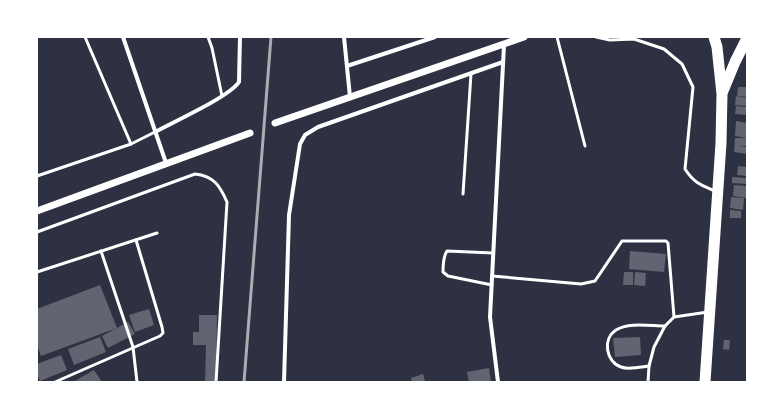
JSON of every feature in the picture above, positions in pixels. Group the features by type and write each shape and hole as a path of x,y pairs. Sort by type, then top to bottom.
{"highway":[{"path":"705,382 718,192 722,94 717,47 714,37"},
{"path":"722,94 747,38"}],"street":[{"path":"123,37 166,163"},
{"path":"155,132 232,90 239,82 240,37"},
{"path":"344,37 350,98"},
{"path":"347,66 435,37"},
{"path":"275,124 522,38"},
{"path":"498,382 490,317 504,45"},
{"path":"284,382 289,215 300,144 305,135 318,127 503,62"},
{"path":"37,211 250,133"}],"lane":[{"path":"85,37 131,144"},
{"path":"208,37 212,48 222,96"},
{"path":"557,37 585,146"},
{"path":"596,37 610,40 634,39 664,49 682,64 693,88 685,169 691,178 697,183 718,192"},
{"path":"463,194 471,74"},
{"path":"37,176 131,144 155,132"},
{"path":"37,232 195,174 204,175 213,180 222,191 227,202 216,382"},
{"path":"37,272 157,233"},
{"path":"55,382 160,336 162,333 162,327 136,240"},
{"path":"492,276 581,284 595,281 622,241 666,241 668,243 674,317"},
{"path":"101,251 133,347 137,382"},
{"path":"492,285 448,276 443,272 443,267 444,255 447,251 493,253"},
{"path":"648,382 649,366 654,347 665,326 674,317 710,311"},
{"path":"649,366 622,368 613,364 608,354 608,340 616,330 631,325 665,326"}],"building":[{"path":"738,87 747,87 747,97 737,96"},
{"path":"736,96 747,98 747,106 735,105"},
{"path":"736,106 747,107 747,115 735,114"},
{"path":"736,121 747,123 747,138 735,136"},
{"path":"735,138 747,138 747,146 738,146 747,147 747,154 734,152"},
{"path":"738,166 747,167 747,176 737,175"},
{"path":"732,177 747,178 747,184 732,183"},
{"path":"734,185 747,186 746,198 733,196"},
{"path":"731,197 744,198 743,210 730,208"},
{"path":"730,210 741,211 741,218 730,218"},
{"path":"630,251 666,254 664,272 629,269"},
{"path":"624,272 633,272 633,285 623,285"},
{"path":"635,272 646,273 645,286 634,285"},
{"path":"100,285 117,328 41,356 37,345 37,309"},
{"path":"149,309 154,325 135,332 129,315"},
{"path":"199,315 217,315 216,382 205,382 206,345 193,345 193,332 199,332"},
{"path":"128,322 135,334 108,348 102,336"},
{"path":"100,337 106,352 74,365 68,349"},
{"path":"640,337 641,355 615,357 613,338"},
{"path":"724,340 730,340 729,350 723,349"},
{"path":"61,355 67,370 40,381 37,374 37,364"},
{"path":"489,368 491,382 469,382 467,372"},
{"path":"94,370 102,382 73,382"},
{"path":"423,374 425,381 412,382 411,378"}],"railway":[{"path":"244,382 271,37"}]}
